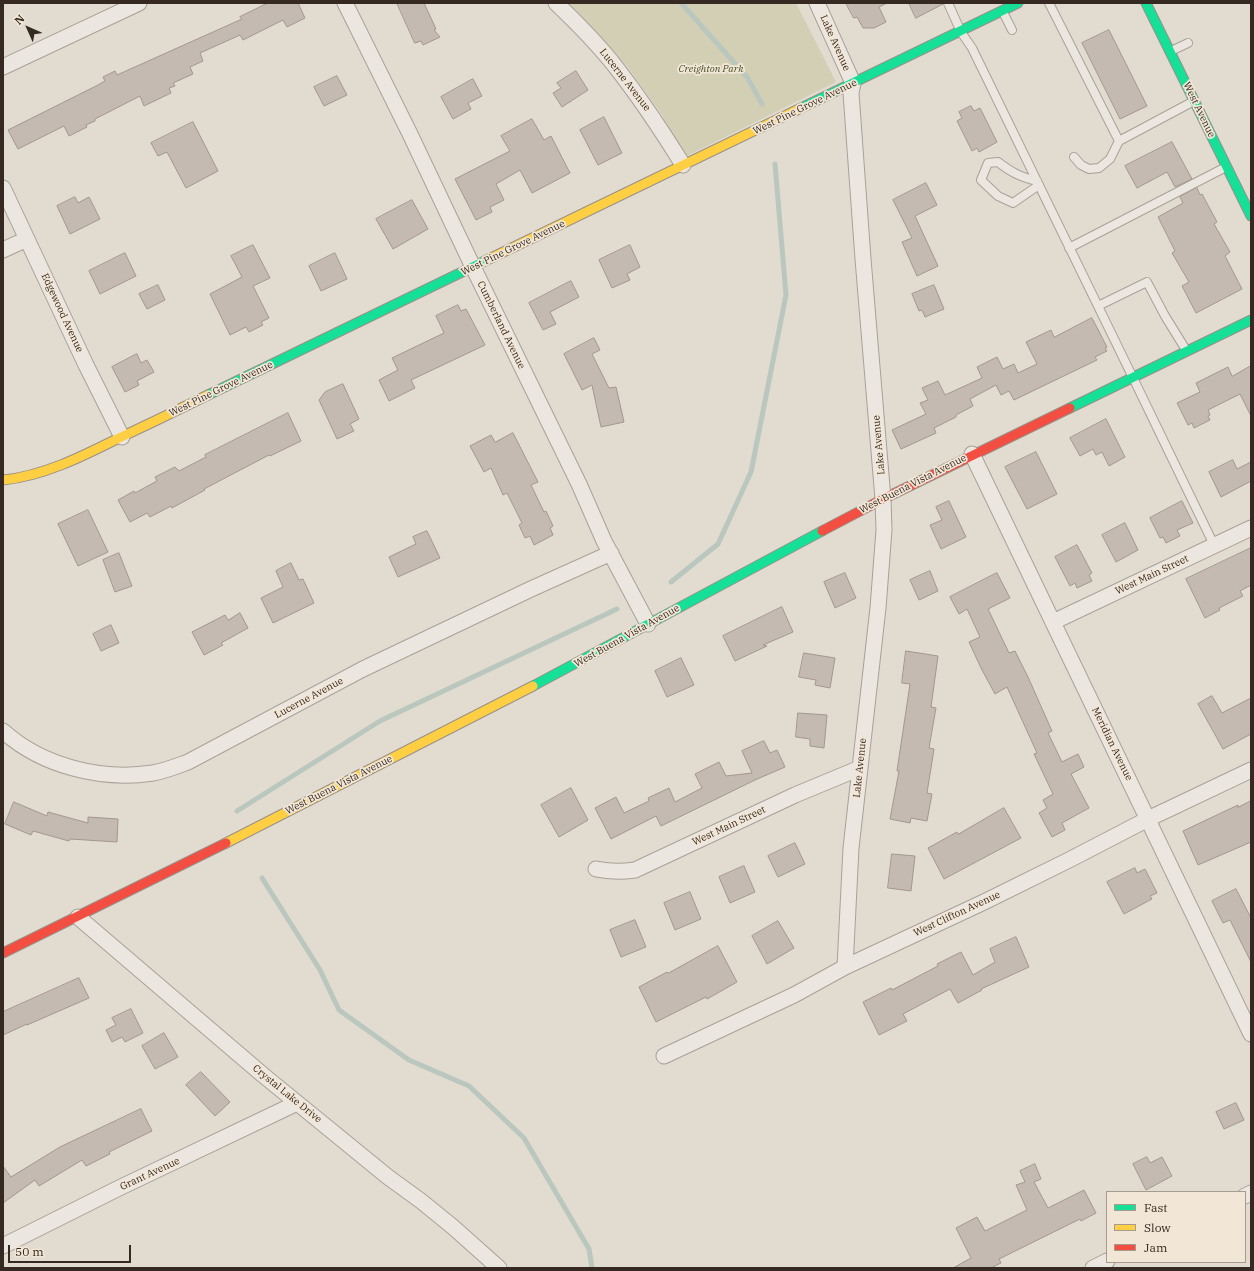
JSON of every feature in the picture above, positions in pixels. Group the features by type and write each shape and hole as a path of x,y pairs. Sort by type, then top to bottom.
{"street":[{"path":"3,67 139,3"},
{"name":"Cumberland Avenue","path":"345,3 579,484 610,553 648,624"},
{"name":"Lucerne Avenue","path":"556,3 589,35 614,65 638,96 683,165"},
{"name":"Lake Avenue","path":"817,3 853,83 851,93 862,251 883,499 884,530 878,608 851,848 845,967"},
{"name":"West Pine Grove Avenue","path":"4,481 27,476 59,466 122,437 961,32 1018,3"},
{"name":"West Avenue","path":"1146,3 1251,216"},
{"name":"Edgewood Avenue","path":"3,188 86,365 122,437"},
{"path":"3,250 27,240"},
{"name":"West Buena Vista Avenue","path":"3,953 224,844 544,680 883,499 972,454 1134,378 1251,320"},
{"name":"Meridian Avenue","path":"972,454 1251,1034"},
{"name":"West Main Street","path":"1053,622 1251,528"},
{"name":"Lucerne Avenue","path":"3,731 21,745 38,755 56,763 94,773 115,775 142,774 171,768 188,762 362,670 610,553"},
{"name":"West Main Street","path":"596,868 607,871 623,872 635,870 796,794 860,768"},
{"name":"West Clifton Avenue","path":"664,1056 794,995 845,967 1047,871 1251,770"},
{"name":"Crystal Lake Drive","path":"78,916 297,1103 388,1177 426,1205 499,1268"},
{"name":"Grant Avenue","path":"3,1246 118,1188 297,1103"},
{"path":"1093,1268 1106,1262"}],"lane":[{"path":"948,3 961,32 972,48 1134,378 1214,545"},
{"path":"1049,3 1119,141"},
{"path":"1002,11 1012,30"},
{"path":"1170,52 1188,43"},
{"path":"1074,157 1081,165 1089,169 1099,168 1110,159 1119,141 1194,101"},
{"path":"998,162 1012,172 1038,183 1013,203 998,196 981,180 988,163 998,162"},
{"path":"1069,248 1226,166"},
{"path":"1098,306 1147,282 1186,351"}],"green space":[{"name":"Creighton Park","path":"566,3 796,3 836,82 685,157 662,115 627,66"}],"building":[{"path":"268,3 298,3 305,18 287,27 283,20 243,40 240,35 200,53 203,61 190,67 193,74 173,83 175,86 169,88 171,93 144,106 140,96 95,119 95,121 86,125 87,127 69,136 64,126 18,149 8,130 98,85 105,81 103,77 115,71 117,75 242,19 240,17"},
{"path":"397,3 424,3 436,29 434,30 440,37 423,45 421,41 415,43"},
{"path":"846,3 887,3 879,7 886,22 874,28 863,28 857,17 854,18"},
{"path":"909,3 943,3 943,4 916,18"},
{"path":"1109,30 1147,106 1120,119 1082,43"},
{"path":"576,71 588,90 562,107 553,93 561,88 557,83"},
{"path":"337,76 347,95 324,106 314,87"},
{"path":"473,79 482,96 468,103 471,109 453,119 441,97"},
{"path":"971,106 974,111 980,108 997,142 979,152 977,148 972,151 957,121 962,118 959,112"},
{"path":"604,117 622,153 598,165 580,130"},
{"path":"532,119 544,140 551,136 570,173 532,193 520,170 496,184 504,200 490,207 492,212 476,220 455,179 510,151 501,136"},
{"path":"193,122 218,171 186,188 167,152 158,156 151,143"},
{"path":"1172,142 1192,179 1175,187 1167,172 1137,188 1125,166"},
{"path":"926,183 937,205 915,216 938,266 917,276 902,242 912,238 893,200"},
{"path":"1197,188 1200,195 1202,194 1217,222 1214,224 1230,252 1225,256 1242,289 1196,313 1182,286 1189,282 1172,253 1175,251 1158,217 1183,203 1180,197"},
{"path":"75,197 78,203 89,197 100,219 70,234 57,206"},
{"path":"412,200 428,229 393,249 376,219"},
{"path":"253,245 270,278 253,286 269,318 261,322 263,325 249,332 246,327 230,335 210,294 242,277 231,256"},
{"path":"630,245 640,267 627,274 630,280 612,288 599,260"},
{"path":"125,253 136,276 100,294 89,271"},
{"path":"335,253 347,279 321,291 309,266"},
{"path":"571,281 579,297 550,312 556,324 543,330 529,303"},
{"path":"158,285 165,300 147,309 139,294"},
{"path":"934,285 944,309 925,317 922,310 919,311 912,294"},
{"path":"458,305 461,311 466,309 485,345 411,380 415,388 389,401 379,380 398,370 392,358 444,333 436,316"},
{"path":"1092,318 1107,347 1105,348 1107,351 1095,357 1097,360 1014,400 1009,391 1001,395 996,385 970,399 973,406 956,415 956,417 934,428 936,433 901,449 892,430 926,414 920,403 928,400 922,388 938,381 945,395 982,378 977,367 997,357 1003,369 1014,364 1018,373 1037,364 1026,342 1051,330 1054,337"},
{"path":"594,338 600,350 592,354 609,388 616,387 624,422 601,427 592,385 582,390 564,354"},
{"path":"137,354 141,363 147,360 154,372 137,381 139,385 125,392 112,367"},
{"path":"1251,366 1251,416 1240,394 1208,410 1210,420 1194,428 1192,423 1188,425 1177,403 1200,392 1196,383 1228,367 1232,376"},
{"path":"343,384 359,419 350,424 354,431 337,439 319,400 325,392"},
{"path":"288,413 301,441 270,456 269,455 204,489 205,490 172,508 171,506 150,517 147,513 130,522 118,500 157,481 155,477 175,467 179,471 206,457 205,455"},
{"path":"1106,419 1125,457 1109,466 1102,452 1096,455 1093,449 1080,456 1070,438"},
{"path":"513,433 538,482 531,485 544,512 546,511 553,526 550,528 553,535 534,545 530,536 525,538 519,525 522,523 507,493 503,495 491,468 484,472 470,446 491,435 495,442"},
{"path":"1036,452 1057,494 1027,509 1005,467"},
{"path":"1233,460 1237,469 1251,462 1251,481 1221,497 1209,472"},
{"path":"949,501 966,537 941,549 930,525 942,520 936,507"},
{"path":"1182,501 1193,523 1177,530 1180,536 1166,543 1163,537 1160,538 1150,518"},
{"path":"88,510 108,552 78,566 58,524"},
{"path":"1125,523 1138,550 1116,562 1102,535"},
{"path":"427,531 440,558 398,577 389,557 416,544 413,537"},
{"path":"1077,545 1092,573 1089,575 1092,581 1077,588 1075,583 1070,586 1055,557"},
{"path":"1251,548 1251,585 1240,591 1243,596 1219,608 1220,610 1205,618 1186,579"},
{"path":"119,553 132,586 115,592 103,560"},
{"path":"291,563 299,580 303,579 314,603 273,623 261,598 283,587 276,571"},
{"path":"930,571 938,591 919,600 910,580"},
{"path":"845,573 856,598 835,608 824,582"},
{"path":"997,573 1010,598 988,609 1009,653 1015,651 1028,677 1052,731 1048,733 1062,762 1078,754 1084,767 1071,774 1089,808 1062,823 1065,830 1052,837 1039,813 1047,808 1043,800 1053,794 1034,754 1037,753 1007,687 995,694 981,668 969,642 980,637 967,609 959,614 950,597"},
{"path":"782,607 793,632 763,645 767,646 735,661 723,636"},
{"path":"240,613 248,628 221,643 223,645 204,655 192,632 225,615 228,620"},
{"path":"111,625 119,643 101,651 93,634"},
{"path":"906,651 938,656 931,707 936,708 929,748 934,749 927,793 932,794 927,821 911,818 910,823 890,819 899,771 897,771 910,684 902,683"},
{"path":"804,653 835,658 830,688 815,685 816,680 799,677"},
{"path":"681,658 694,685 667,697 655,671"},
{"path":"1212,696 1222,713 1251,698 1251,734 1223,749 1198,704"},
{"path":"798,713 827,715 824,748 810,746 810,739 796,737"},
{"path":"764,741 770,753 777,750 785,767 661,826 656,816 611,839 595,808 616,797 624,813 649,801 648,798 669,788 675,802 702,788 695,774 719,762 726,776 752,773 742,751"},
{"path":"571,788 588,820 559,837 541,805"},
{"path":"1251,801 1251,842 1198,865 1183,831 1238,805 1238,807"},
{"path":"14,802 47,816 48,812 88,823 88,817 118,819 117,842 70,839 69,841 33,831 31,835 5,824"},
{"path":"1004,808 1021,838 944,879 928,848 957,832 958,834"},
{"path":"795,843 805,864 778,877 768,856"},
{"path":"892,854 915,856 911,891 888,888"},
{"path":"744,866 755,892 730,903 719,877"},
{"path":"1135,868 1137,873 1145,869 1157,893 1150,896 1152,899 1124,914 1107,882"},
{"path":"1236,889 1251,918 1251,962 1230,920 1223,923 1212,901"},
{"path":"690,892 701,919 675,930 664,903"},
{"path":"635,920 646,947 621,957 610,930"},
{"path":"778,921 794,948 767,964 752,936"},
{"path":"1016,937 1029,967 981,989 982,990 958,1003 950,989 903,1014 907,1021 879,1035 863,1002 891,988 892,990 961,952 973,975 995,962 990,949"},
{"path":"718,946 737,982 707,999 706,997 656,1022 639,987"},
{"path":"79,978 89,998 3,1035 3,1012"},
{"path":"131,1009 143,1033 125,1042 122,1037 112,1042 106,1030 116,1025 112,1018"},
{"path":"164,1033 178,1057 155,1069 142,1046"},
{"path":"201,1072 230,1102 215,1116 186,1085"},
{"path":"1236,1103 1244,1120 1224,1129 1216,1112"},
{"path":"141,1109 152,1131 109,1152 110,1154 86,1166 82,1160 39,1186 35,1180 3,1203 3,1166 11,1177 60,1147"},
{"path":"1147,1157 1150,1163 1162,1157 1172,1176 1146,1190 1133,1164"},
{"path":"1035,1164 1041,1179 1034,1182 1048,1208 1084,1190 1096,1213 1081,1221 1080,1219 999,1259 1001,1263 991,1268 953,1268 971,1258 956,1228 977,1217 985,1231 1027,1210 1016,1185 1025,1182 1020,1171"}],"waterway":[{"path":"681,3 747,77 762,104"},
{"path":"671,582 718,544 751,472 786,295 775,164"},
{"path":"237,811 380,721 617,609"},
{"path":"262,878 320,970 339,1010 409,1060 469,1086 524,1138 589,1249 592,1268"}],"traffic: fast":[{"path":"801,108 1018,3"},
{"path":"1146,3 1251,216"},
{"path":"208,395 491,258"},
{"path":"1070,408 1251,320"},
{"path":"533,686 822,531"}],"traffic: slow":[{"path":"491,258 801,108"},
{"path":"3,480 18,478 62,465 208,395"},
{"path":"226,843 533,686"}],"traffic: jam":[{"path":"822,531 883,499 1070,408"},
{"path":"3,953 226,843"}]}
